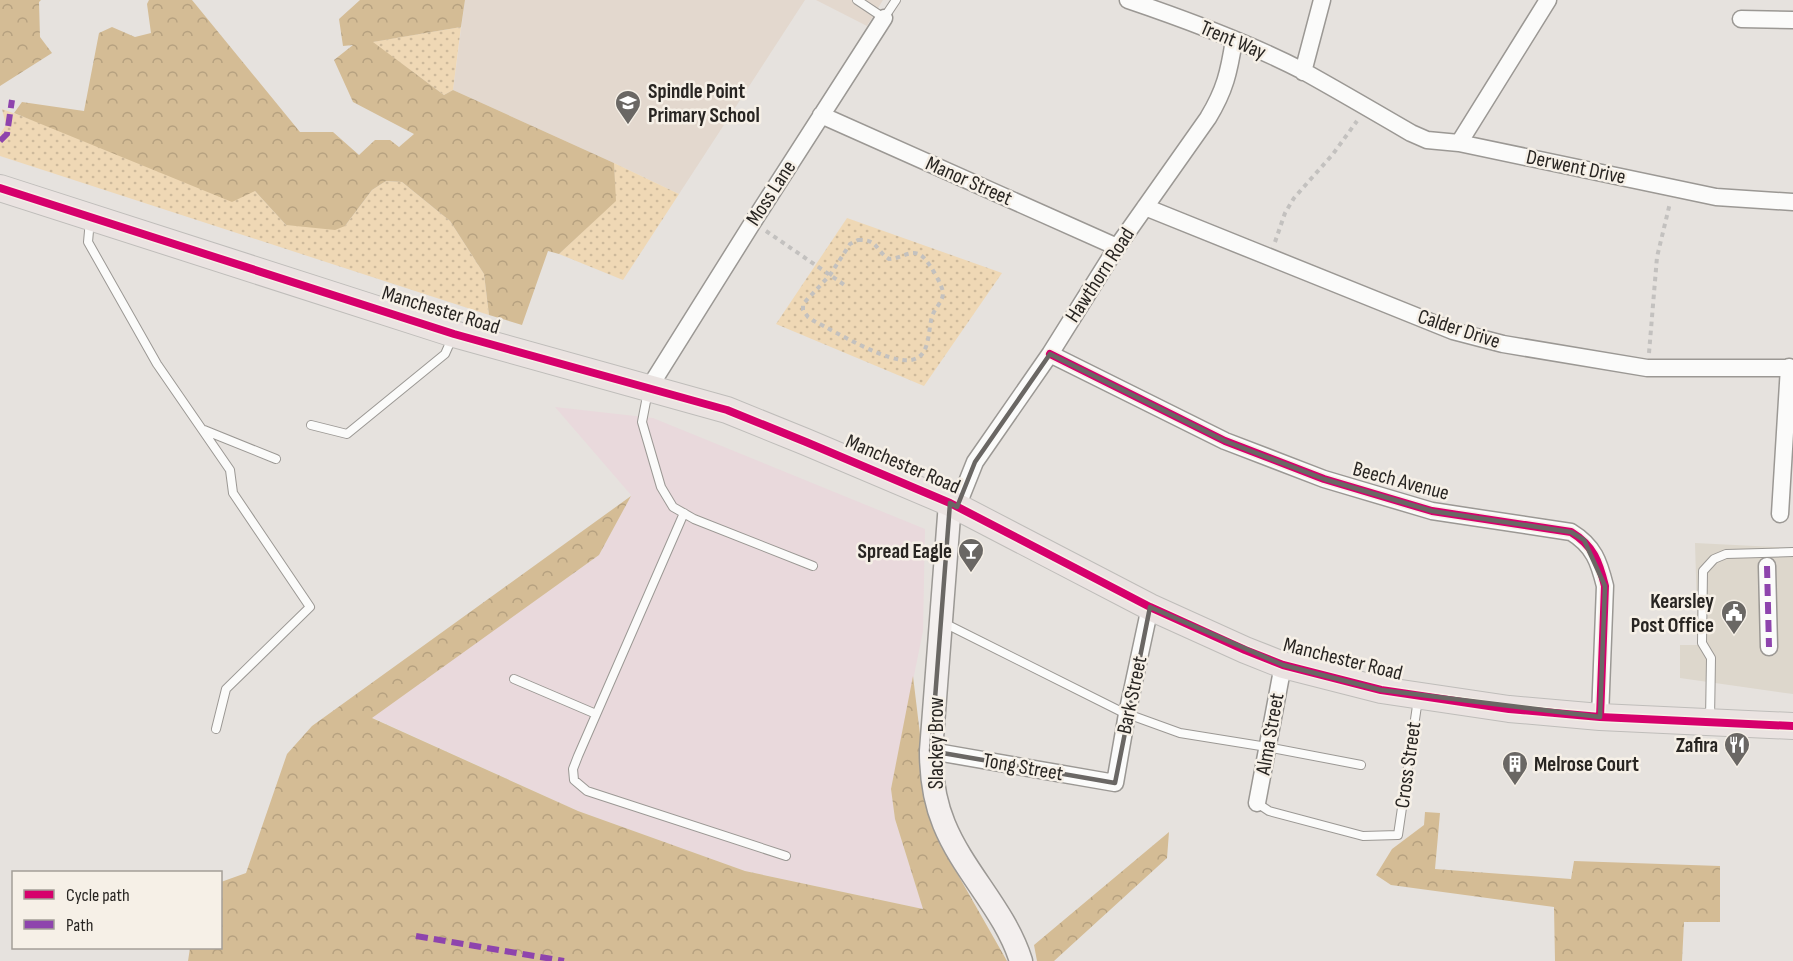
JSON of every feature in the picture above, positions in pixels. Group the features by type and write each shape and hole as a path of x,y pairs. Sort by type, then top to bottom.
{"main road":[{"name":"Manchester Road","path":"0,188 454,334 727,411 953,505 1150,607 1245,650 1283,664 1381,690 1509,708 1600,717 1793,726"}],"street":[{"name":"Trent Way","path":"1128,0 1234,40 1303,72 1366,108"},
{"path":"1303,72 1322,0"},
{"path":"1459,143 1548,0"},
{"name":"Moss Lane","path":"649,388 884,18"},
{"path":"1741,19 1793,20"},
{"name":"Hawthorn Road","path":"953,505 975,462 1050,354 1144,207 1208,118 1221,96 1229,72 1234,40"},
{"name":"Derwent Drive","path":"1366,108 1427,140 1459,143 1716,197 1793,202"},
{"name":"Manor Street","path":"821,115 1117,247"},
{"name":"Calder Drive","path":"1144,207 1271,256 1453,331 1503,344 1647,368 1791,368"},
{"name":"Beech Avenue","path":"1050,354 1225,441 1324,479 1432,511 1571,532 1584,540 1594,553 1605,586 1600,717"},
{"path":"1780,514 1791,368"},
{"name":"Slackey Brow","path":"953,505 940,621 931,751 933,789 944,824 954,845 999,914 1021,961"},
{"path":"1767,566 1769,647"},
{"name":"Bark Street","path":"1115,783 1150,607"},
{"name":"Alma Street","path":"1257,803 1283,664"},
{"name":"Tong Street","path":"931,751 1115,783"}],"lane":[{"path":"857,0 884,18"},
{"name":"Moss Lane","path":"884,18 897,0"},
{"path":"90,216 88,242 157,364 230,470 233,493 310,606 226,689 216,729"},
{"path":"311,425 347,434 445,354 454,334"},
{"path":"649,388 642,422 661,487 673,507 694,519 813,566"},
{"path":"203,430 276,459"},
{"path":"684,513 573,769 574,780 587,791 786,856"},
{"path":"1710,723 1711,658 1702,643 1703,571 1714,559 1726,554 1793,552"},
{"path":"940,621 1127,714 1180,733 1361,765"},
{"path":"514,679 596,714"},
{"name":"Cross Street","path":"1257,803 1269,811 1363,836 1398,835 1418,696"}],"path":[{"path":"1271,256 1285,213 1294,198 1333,153 1366,108"},
{"path":"1647,368 1657,257 1674,188"},
{"path":"753,222 846,286"},
{"path":"858,240 867,240 875,244 889,260 917,253 925,258 943,294 932,315 925,351 920,357 913,360 892,359 808,317 803,310 803,304 830,274 850,244 858,240"}],"highlighted area":[{"path":"1050,354 1225,441 1324,479 1432,511 1571,532 1584,540 1605,586 1600,717 1381,690 1283,665 1150,607 1115,783 931,751 950,503 957,507 975,462"}],"shaded area":[{"name":"Spindle Point Primary School","path":"465,0 805,0 679,194 453,90"},
{"path":"816,0 883,0 867,26"},
{"path":"461,27 453,90 444,95 372,42"},
{"path":"2,109 71,134 255,191 286,225 345,226 372,190 386,181 402,182 450,221 484,274 489,315 0,156 0,134 6,125"},
{"path":"614,163 679,194 623,280 559,254 615,201"},
{"path":"847,218 1002,273 924,386 776,324"},
{"path":"555,407 653,418 925,529 923,631 891,789 895,819 923,909 745,871 578,811 371,717 599,555 631,495"},
{"path":"1695,543 1793,548 1793,694 1680,678 1680,645 1698,645"}],"green space":[{"path":"0,0 41,0 39,2 40,37 52,53 0,86"},
{"path":"149,0 192,0 300,132 333,132 359,155 375,140 390,140 399,147 414,134 353,102 334,60 353,45 343,46 339,19 360,0 465,0 461,27 373,42 444,95 453,90 614,163 616,201 559,254 548,251 522,325 489,315 484,274 450,221 402,182 386,181 372,190 345,226 335,230 286,225 255,191 232,202 14,113 22,102 84,111 99,33 112,27 135,37 151,33 147,4"},
{"path":"631,496 599,555 372,718 578,811 745,871 923,909 895,819 891,789 913,676 922,751 924,795 937,838 1007,961 188,961 190,949 222,949 222,882 246,873 287,754 312,726"},
{"path":"1425,812 1440,813 1435,869 1571,879 1574,861 1720,866 1720,922 1684,922 1682,961 1555,961 1554,907 1391,885 1376,875 1392,849 1424,825"},
{"path":"1169,832 1167,858 1054,961 1037,961 1034,945"}],"marked path":[{"path":"0,141 7,134 12,100"},
{"path":"1767,566 1769,647"},
{"path":"416,936 564,961"}],"cycle path":[{"path":"0,188 454,334 727,410 950,503 1150,607 1283,665 1381,690 1509,709 1600,717 1793,726"},
{"path":"1050,354 1225,441 1324,479 1432,511 1571,532 1579,537 1594,555 1605,586 1600,717"}],"place":[{"name":"Spindle Point Primary School","path":"628,126"},
{"name":"Spread Eagle","path":"971,574"},
{"name":"Kearsley Post Office","path":"1734,636"},
{"name":"Zafira","path":"1737,768"},
{"name":"Melrose Court","path":"1515,787"}]}
